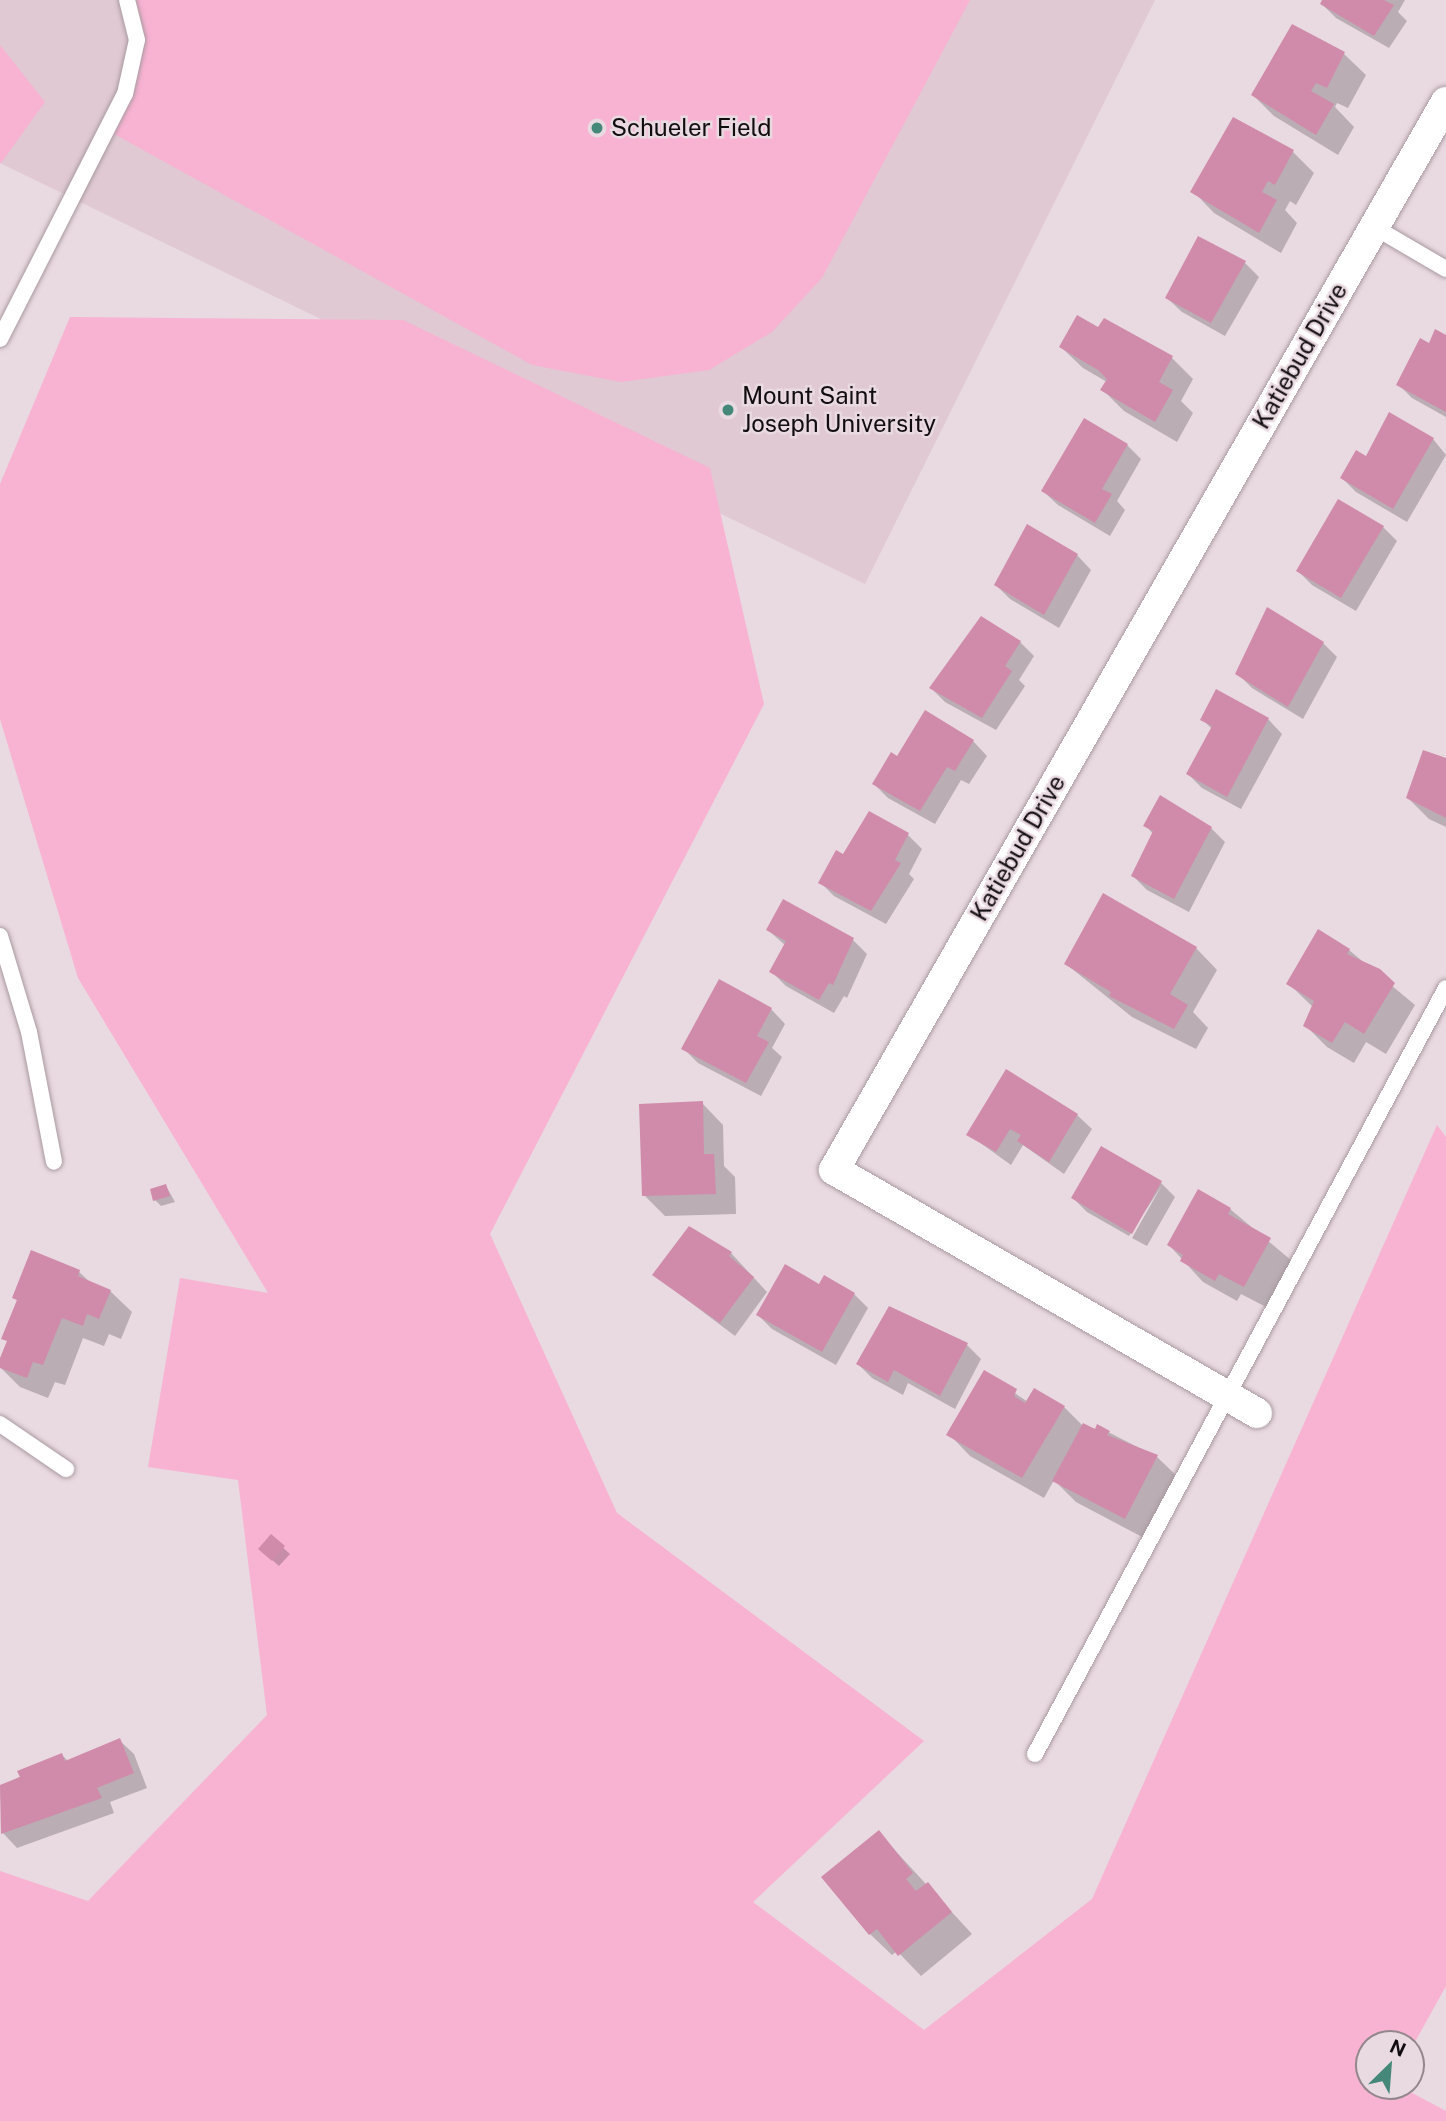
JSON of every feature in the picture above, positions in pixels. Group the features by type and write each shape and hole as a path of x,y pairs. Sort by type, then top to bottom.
{"street":[{"name":"Katiebud Drive","path":"1257,1413 834,1170 1446,102"}],"lane":[{"path":"0,339 125,94 136,40 127,0"},
{"path":"1374,227 1446,269"},
{"path":"0,936 29,1032 54,1162"},
{"path":"1035,1754 1446,988"},
{"path":"0,1424 66,1469"}],"shaded area":[{"name":"Mount Saint Joseph University","path":"0,0 1155,0 865,584 0,163"},
{"name":"Schueler Field","path":"127,0 970,0 822,278 772,332 709,370 621,382 532,365 107,130 136,40"},
{"path":"0,45 45,102 1,163 0,163"},
{"path":"70,317 403,320 710,468 764,704 490,1234 617,1513 924,1741 753,1902 924,2030 1092,1899 1437,1125 1446,1137 1446,1986 1422,2030 1355,2030 1355,2100 1425,2100 1446,2111 1446,2121 0,2121 0,1871 88,1901 267,1715 238,1480 148,1467 180,1278 268,1293 78,978 0,719 0,484"}],"building":[{"path":"1322,0 1384,0 1394,5 1374,36 1320,4"},
{"path":"1292,24 1345,52 1327,88 1316,83 1311,91 1334,104 1316,135 1251,95"},
{"path":"1233,117 1294,150 1275,185 1268,181 1262,192 1277,200 1259,233 1190,192"},
{"path":"1198,236 1246,261 1211,323 1165,298"},
{"path":"1077,315 1098,327 1104,318 1173,356 1159,382 1173,390 1155,422 1100,390 1107,379 1098,370 1059,347"},
{"path":"1435,329 1446,335 1446,412 1396,385 1420,338 1429,343"},
{"path":"1389,412 1434,438 1393,509 1340,478 1356,450 1366,456"},
{"path":"1084,418 1128,444 1102,489 1112,494 1095,523 1041,491"},
{"path":"1338,499 1384,526 1341,598 1296,571"},
{"path":"1027,524 1078,554 1044,615 994,585"},
{"path":"1267,607 1324,642 1288,707 1235,674"},
{"path":"981,616 1021,641 1005,666 1012,671 982,718 929,688"},
{"path":"1216,689 1269,718 1227,797 1186,774 1212,726 1200,720"},
{"path":"925,710 974,740 955,771 947,767 920,811 872,784 891,752 897,756"},
{"path":"1423,750 1446,758 1446,818 1406,798"},
{"path":"1160,795 1212,827 1174,899 1131,876 1153,831 1143,826"},
{"path":"869,811 909,833 895,860 901,863 871,911 818,883 836,850 843,854"},
{"path":"1103,893 1197,947 1170,994 1188,1005 1174,1029 1109,996 1111,992 1064,964"},
{"path":"783,899 854,938 833,985 829,983 819,1000 769,972 786,941 766,930"},
{"path":"1318,929 1350,949 1347,954 1380,969 1395,983 1364,1034 1345,1022 1332,1043 1303,1026 1314,1001 1286,984"},
{"path":"719,979 772,1008 757,1036 769,1042 746,1083 681,1049"},
{"path":"1006,1069 1078,1114 1049,1162 1017,1141 1021,1135 1010,1129 996,1152 966,1135"},
{"path":"703,1101 704,1154 714,1154 716,1194 642,1196 639,1104"},
{"path":"1101,1146 1162,1181 1132,1234 1071,1198"},
{"path":"166,1184 170,1196 153,1201 150,1189"},
{"path":"1198,1189 1231,1208 1228,1214 1271,1238 1244,1287 1219,1274 1215,1281 1180,1261 1183,1255 1167,1245"},
{"path":"689,1226 732,1252 729,1256 754,1277 720,1323 652,1275"},
{"path":"31,1250 80,1270 78,1276 111,1290 99,1319 87,1314 83,1326 62,1318 43,1365 33,1362 27,1378 0,1368 0,1358 7,1341 1,1339 17,1300 12,1298"},
{"path":"785,1264 819,1284 824,1275 855,1293 822,1352 756,1315"},
{"path":"889,1306 968,1343 940,1396 894,1370 888,1382 856,1364"},
{"path":"984,1370 1017,1389 1014,1396 1025,1403 1034,1388 1065,1406 1022,1478 946,1435"},
{"path":"1083,1423 1095,1429 1097,1424 1110,1431 1107,1435 1158,1455 1125,1519 1052,1481"},
{"path":"271,1534 285,1546 272,1561 258,1549"},
{"path":"120,1738 134,1773 97,1788 102,1798 1,1834 0,1785 20,1777 17,1771 62,1753 65,1761"},
{"path":"879,1830 913,1873 906,1879 916,1891 928,1882 952,1912 898,1956 877,1929 869,1935 821,1877"}],"place":[{"name":"Schueler Field","path":"597,128"},
{"name":"Mount Saint Joseph University","path":"728,410"}]}
